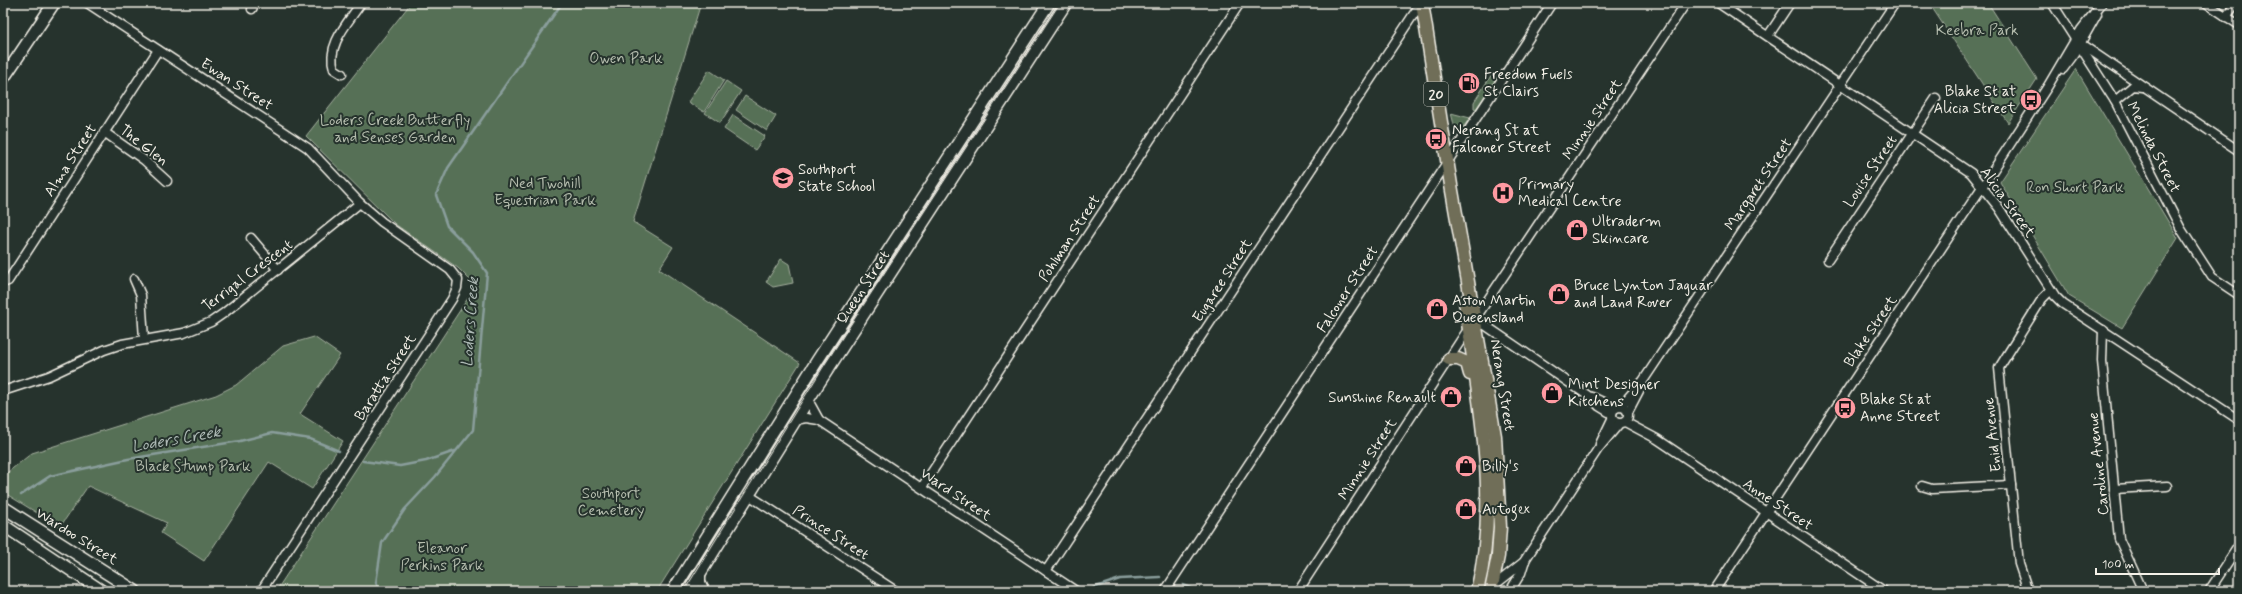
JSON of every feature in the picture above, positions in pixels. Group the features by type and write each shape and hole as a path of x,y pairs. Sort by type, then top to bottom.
{"main road":[{"name":"Nerang Street","path":"1421,3 1447,163 1476,319 1495,436 1499,470 1500,534 1494,590"},
{"name":"Nerang Street","path":"1451,185 1488,490 1486,536 1477,588"},
{"path":"1449,359 1458,359 1467,363 1471,380 1476,390"}],"street":[{"path":"3,79 54,3"},
{"name":"Ewan Street","path":"86,3 308,148 360,203"},
{"path":"342,74 334,69 330,59 333,46 361,3"},
{"name":"Queen Street","path":"673,591 798,391 1049,3"},
{"name":"Queen Street","path":"689,591 750,496 795,420 1066,3"},
{"name":"Pohlman Street","path":"922,488 1240,3"},
{"name":"Eugaree Street","path":"1046,571 1421,3"},
{"name":"Falconer Street","path":"1167,589 1552,3"},
{"name":"Minnie Street","path":"1298,591 1468,329 1686,3"},
{"name":"Alicia Street","path":"1718,3 1971,173 1983,186 2051,290 2062,304 2239,420"},
{"path":"1768,36 1790,3"},
{"name":"Margaret Street","path":"1508,591 1521,573 1525,560 1620,415 1895,3"},
{"name":"Melinda Street","path":"2052,3 2115,101 2181,229 2212,277 2239,295"},
{"name":"Blake Street","path":"1714,591 1983,186 2102,3"},
{"path":"2206,3 2239,25"},
{"path":"2226,17 2236,3"},
{"path":"2078,42 2132,77 2142,87 2239,151"},
{"name":"Alma Street","path":"3,283 8,281 158,50"},
{"path":"2115,101 2133,86 2142,87"},
{"name":"Louise Street","path":"1828,260 1936,98"},
{"name":"The Glen","path":"104,132 144,160 167,180"},
{"name":"Terrigal Crescent","path":"3,391 49,376 104,350 144,339 184,333 210,322 278,270 360,203"},
{"name":"Baratta Street","path":"261,591 452,299 457,288 458,280 450,270 384,224 360,203"},
{"path":"251,238 278,270"},
{"path":"134,279 141,295 144,339"},
{"name":"Enid Avenue","path":"2028,591 2019,564 1999,368 2042,299 2051,290"},
{"name":"Anne Street","path":"1476,319 1884,591"},
{"name":"Caroline Avenue","path":"2103,330 2102,361 2119,539 2143,591"},
{"name":"Ward Street","path":"808,400 811,410 819,420 1076,591"},
{"path":"795,420 806,418 819,420"},
{"path":"1922,486 1932,489 2011,485"},
{"path":"2114,489 2167,486"},
{"name":"Prince Street","path":"750,496 896,591"},
{"name":"Wardoo Street","path":"3,507 135,591"},
{"name":"Wardoo Street","path":"3,525 102,591"},
{"path":"2209,591 2239,545"},
{"path":"1477,588 1494,590 1525,560"},
{"path":"701,572 701,582 705,591"}],"green space":[{"path":"411,3 701,3 633,222 673,247 659,269 800,363 657,591 276,591 470,295 473,283 458,268 395,224 306,136"},
{"name":"Keebra Park","path":"1929,3 1988,3 2037,79 2008,123"},
{"name":"Ron Short Park","path":"2076,69 2178,238 2122,328 2069,296 2000,182"},
{"path":"709,70 724,80 704,112 688,102"},
{"path":"1500,73 1476,109 1474,108 1474,102 1492,74"},
{"path":"726,81 741,91 720,123 705,113"},
{"path":"745,96 776,116 767,131 736,110"},
{"path":"1451,113 1470,118 1460,131 1456,132"},
{"path":"733,115 765,136 755,150 724,129"},
{"path":"781,259 789,264 793,283 773,287 766,282"},
{"name":"Black Stump Park","path":"314,337 340,355 300,414 343,441 312,489 269,462 204,561 161,533 167,523 88,486 60,527 3,492 3,476 32,453 216,395 236,385 283,346"}],"waterway":[{"name":"Loders Creek","path":"380,591 376,583 382,543 405,509 435,477 473,430 487,273 473,252 447,226 436,195 448,168 562,3"},
{"name":"Loders Creek","path":"21,495 50,476 128,459 240,441 272,433 310,439 339,451"},
{"name":"Loders Creek","path":"363,461 400,466 426,461 455,451"},
{"path":"1093,588 1120,579 1160,577"},
{"path":"1183,585 1200,591"}],"tram line":[{"path":"684,591 825,364 1060,3"}],"place":[{"name":"Freedom Fuels St Clairs","path":"1469,83"},
{"name":"Blake St at Alicia Street","path":"2031,100"},
{"name":"Nerang St at Falconer Street","path":"1436,139"},
{"name":"Southport State School","path":"783,178"},
{"name":"Primary Medical Centre","path":"1503,193"},
{"name":"Ultraderm Skincare","path":"1577,230"},
{"name":"Bruce Lynton Jaguar and Land Rover","path":"1559,294"},
{"name":"Aston Martin Queensland","path":"1437,309"},
{"name":"Mint Designer Kitchens","path":"1552,393"},
{"name":"Sunshine Renault","path":"1451,397"},
{"name":"Blake St at Anne Street","path":"1845,408"},
{"name":"Billy's","path":"1466,466"},
{"name":"Autogex","path":"1466,509"}],"park label":[{"name":"Owen Park","path":"626,58"},
{"name":"Loders Creek Butterfly and Senses Garden","path":"395,128"},
{"name":"Ned Twohill Equestrian Park","path":"545,192"},
{"name":"Southport Cemetery","path":"611,502"},
{"name":"Eleanor Perkins Park","path":"442,556"}]}
